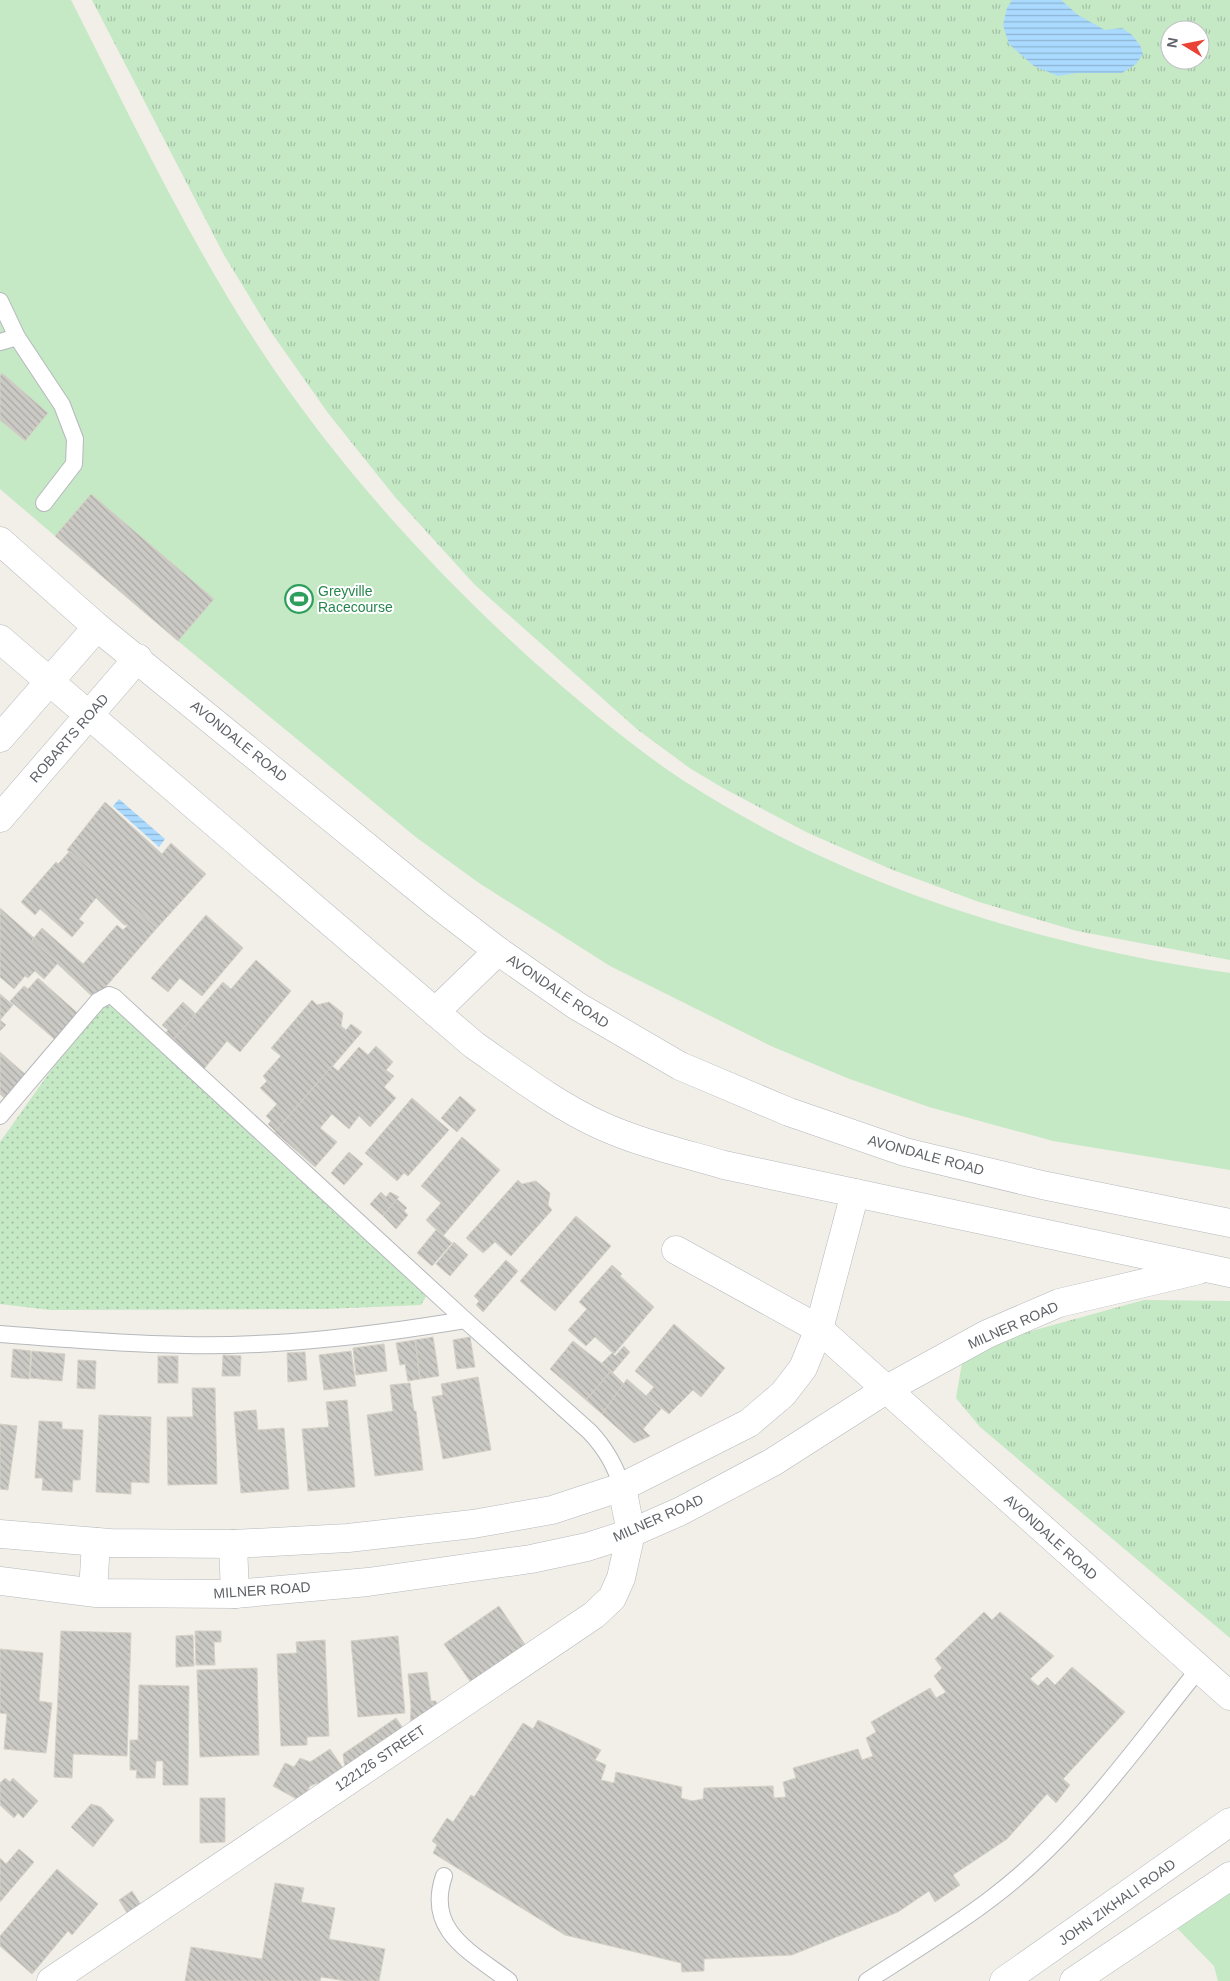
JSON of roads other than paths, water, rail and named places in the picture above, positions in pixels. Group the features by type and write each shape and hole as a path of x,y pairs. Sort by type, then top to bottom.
{"street":[{"name":"AVONDALE ROAD","path":"0,541 97,627 138,658 498,951 577,1006 680,1066 789,1112 906,1152 1042,1185 1230,1223"},
{"path":"0,738 97,627"},
{"path":"0,639 474,1045 531,1084 600,1124 664,1148 724,1165 1219,1271"},
{"name":"ROBARTS ROAD","path":"0,818 138,658"},
{"path":"434,1012 498,951"},
{"path":"0,1534 96,1542 233,1544 348,1538 473,1524 552,1510 622,1488 749,1423 783,1394 798,1375 819,1329 855,1194"},
{"name":"AVONDALE ROAD","path":"676,1250 819,1329 1229,1699"},
{"name":"MILNER ROAD","path":"0,1581 93,1592 235,1594 368,1582 531,1559 588,1547 631,1533 681,1511 773,1462 887,1389 987,1334 1059,1303 1219,1271"},
{"name":"122126 STREET","path":"51,1981 594,1615 612,1598 621,1578 631,1533 622,1488"},
{"path":"93,1592 96,1542"},
{"path":"233,1544 235,1594"},
{"name":"JOHN ZIKHALI ROAD","path":"1004,1981 1230,1822"},
{"path":"1074,1981 1230,1876"}],"lane":[{"path":"0,301 17,337 62,405 74,439 74,464 44,503"},
{"path":"0,342 17,337"},
{"path":"0,1116 98,1001 109,995 114,997 590,1432 605,1448 614,1463 622,1488"},
{"path":"0,1334 87,1341 187,1345 290,1341 412,1328 466,1320"},
{"path":"867,1981 993,1897 1048,1848 1099,1791 1198,1670"},
{"path":"444,1876 439,1898 443,1924 461,1944 509,1981"}],"water":[{"path":"1012,0 1061,0 1078,15 1105,30 1122,28 1131,34 1140,45 1143,54 1136,64 1122,73 1076,73 1058,76 1034,66 1009,44 1003,25 1007,8"},
{"path":"119,799 165,839 159,847 113,806"}],"place":[{"name":"Greyville Racecourse","path":"299,599"}]}
